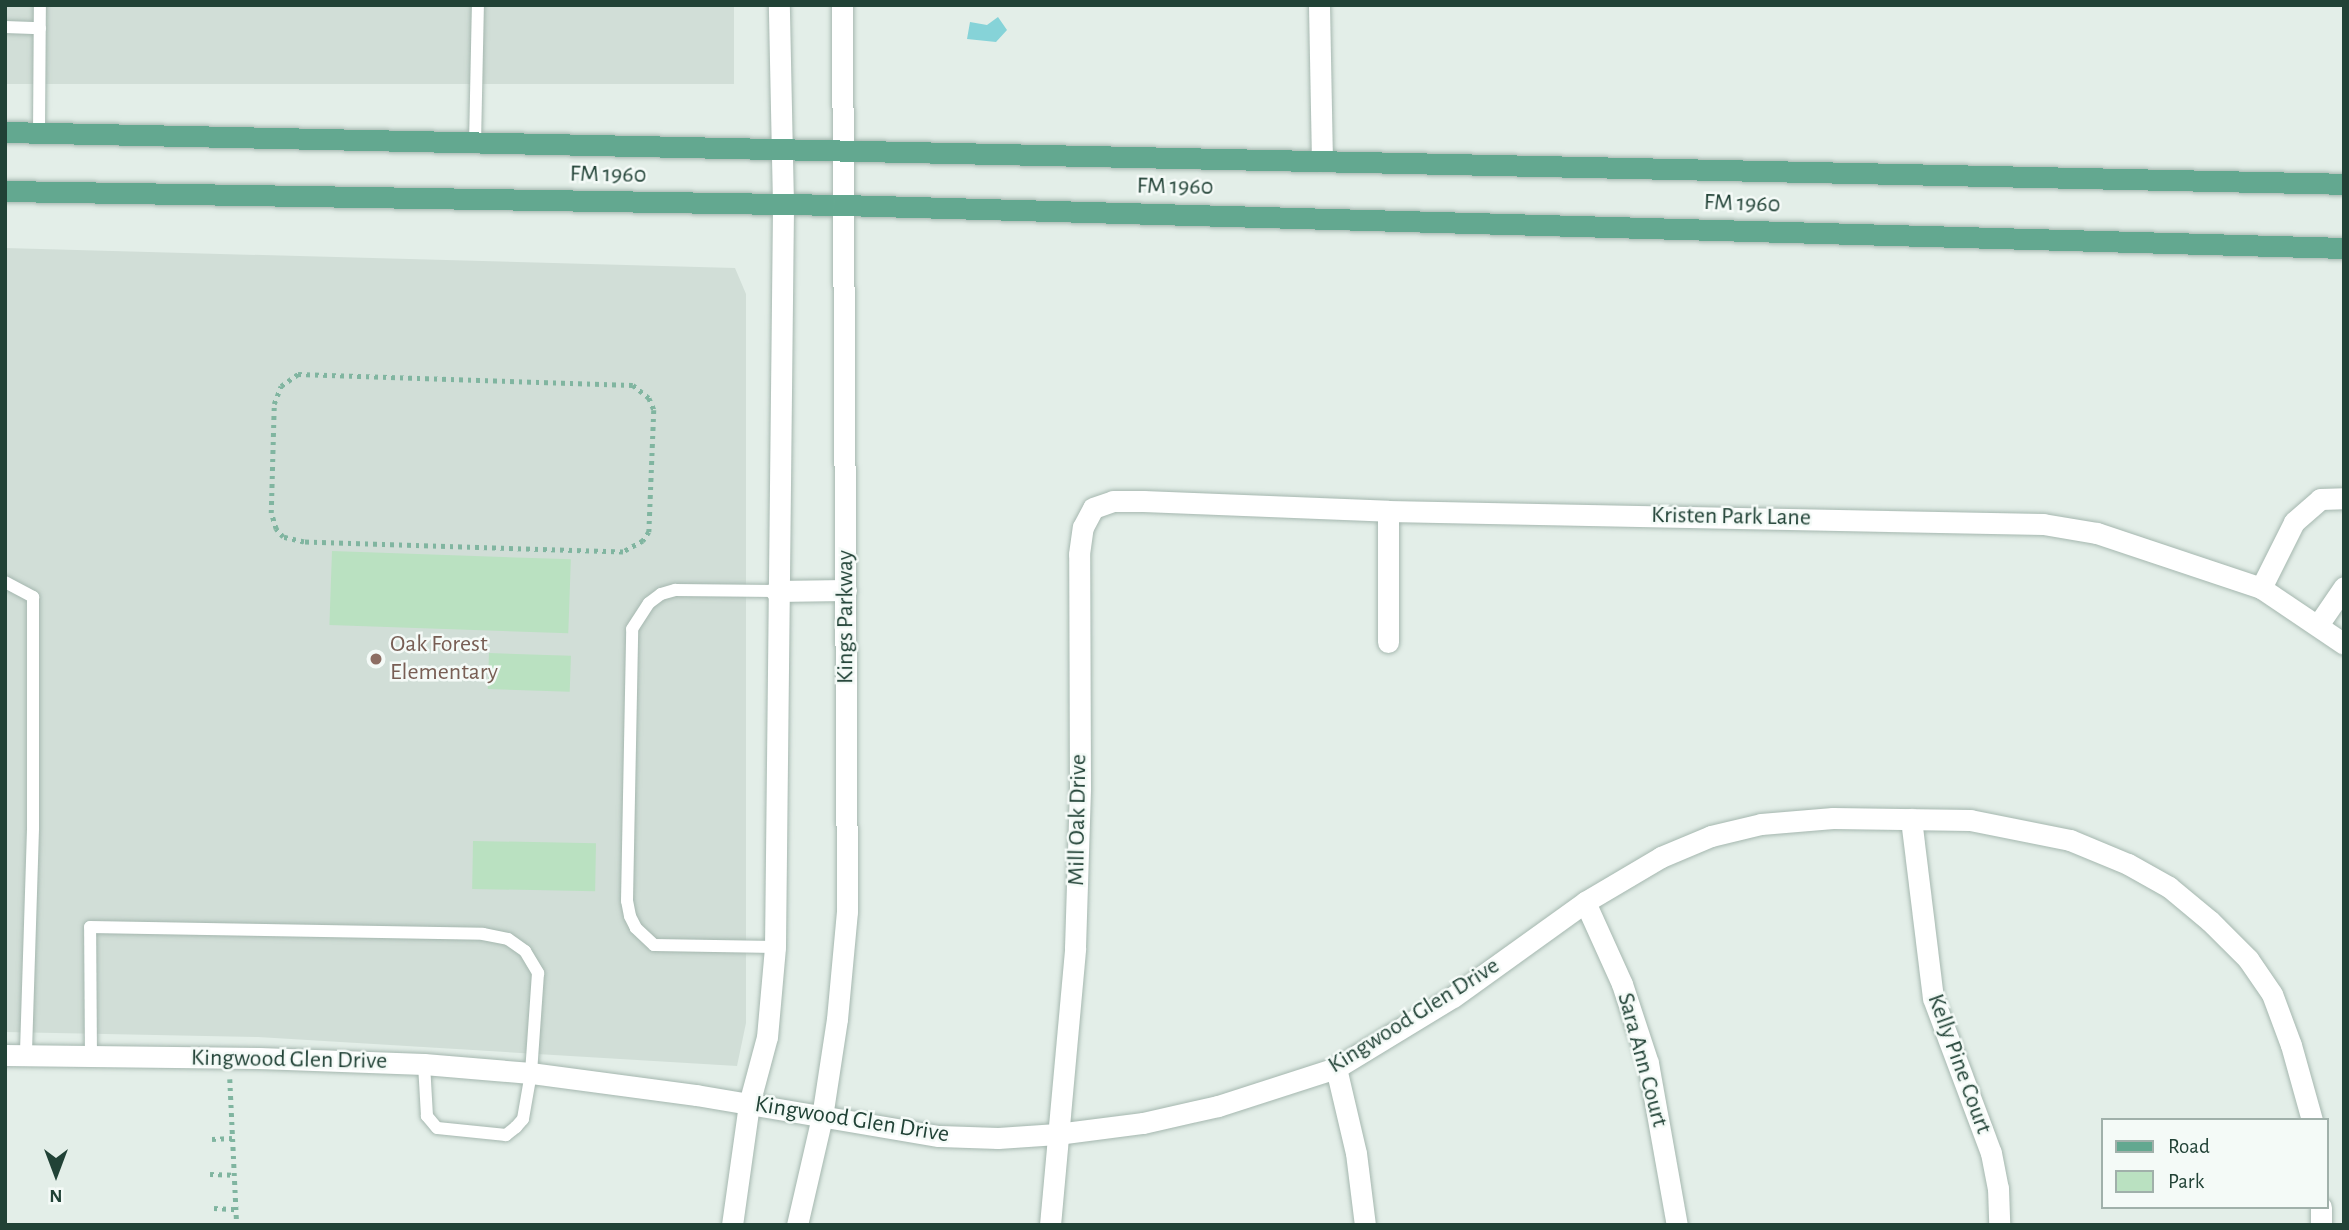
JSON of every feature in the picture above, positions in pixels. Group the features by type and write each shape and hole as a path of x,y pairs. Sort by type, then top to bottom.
{"main road":[{"name":"FM 1960","path":"5,132 2344,184"},
{"name":"FM 1960","path":"5,191 844,205 2344,248"}],"street":[{"path":"732,1225 749,1104 767,1037 775,947 776,591 783,204 779,5"},
{"name":"Kings Parkway","path":"797,1225 822,1117 837,1019 847,912 842,5"},
{"path":"1319,5 1322,161"},
{"path":"2261,588 2294,522 2320,499 2344,498"},
{"name":"Kristen Park Lane","path":"1093,508 1114,501 1143,501 1388,511 2043,524 2097,533 2261,588 2344,644"},
{"name":"Mill Oak Drive","path":"1051,1225 1075,948 1080,789 1079,554 1083,527 1093,508"},
{"path":"1388,511 1388,642"},
{"path":"2318,625 2344,587"},
{"path":"776,591 846,590"},
{"name":"Kingwood Glen Drive","path":"16,1056 230,1058 425,1064 531,1073 749,1104 939,1136 998,1138 1057,1134 1143,1123 1218,1106 1336,1068 1453,997 1585,901 1661,857 1711,836 1762,824 1833,818 1970,820 2070,840 2128,864 2169,887 2210,920 2248,959 2272,994 2291,1045 2311,1118"},
{"name":"Kelly Pine Court","path":"1911,819 1933,998 1991,1153 1998,1188 1999,1225"},
{"name":"Sara Ann Court","path":"1585,901 1622,984 1648,1063 1677,1225"},
{"path":"1336,1068 1356,1153 1365,1225"}],"lane":[{"path":"39,133 40,5"},
{"path":"475,144 478,5"},
{"path":"5,27 40,28"},
{"path":"5,582 33,597 33,828 16,1056"},
{"path":"775,947 654,945 636,928 629,916 627,901 632,629 649,603 668,592 776,591"},
{"path":"91,1057 90,927 483,934 508,939 525,951 538,973 531,1073 523,1119 506,1135 437,1128 427,1116 425,1064"}],"path":[{"path":"309,374 633,385 649,398 654,410 651,525 643,541 623,552 293,541 276,529 271,513 276,394 288,379 309,374"},
{"path":"230,1058 237,1225"},
{"path":"212,1139 232,1138"},
{"path":"210,1174 234,1175"},
{"path":"215,1209 236,1209"}],"shaded area":[{"path":"5,5 734,5 734,84 5,84"},
{"name":"Oak Forest Elementary","path":"5,248 735,268 746,294 746,1023 737,1066 258,1037 5,1032"}],"green space":[{"path":"332,551 571,559 568,633 329,625"},
{"path":"489,653 571,656 570,692 488,689"},
{"path":"473,841 596,843 595,891 472,889"}],"water":[{"path":"998,17 1007,30 996,42 967,39 970,22 987,25"}],"place":[{"name":"Oak Forest Elementary","path":"376,659"}]}
